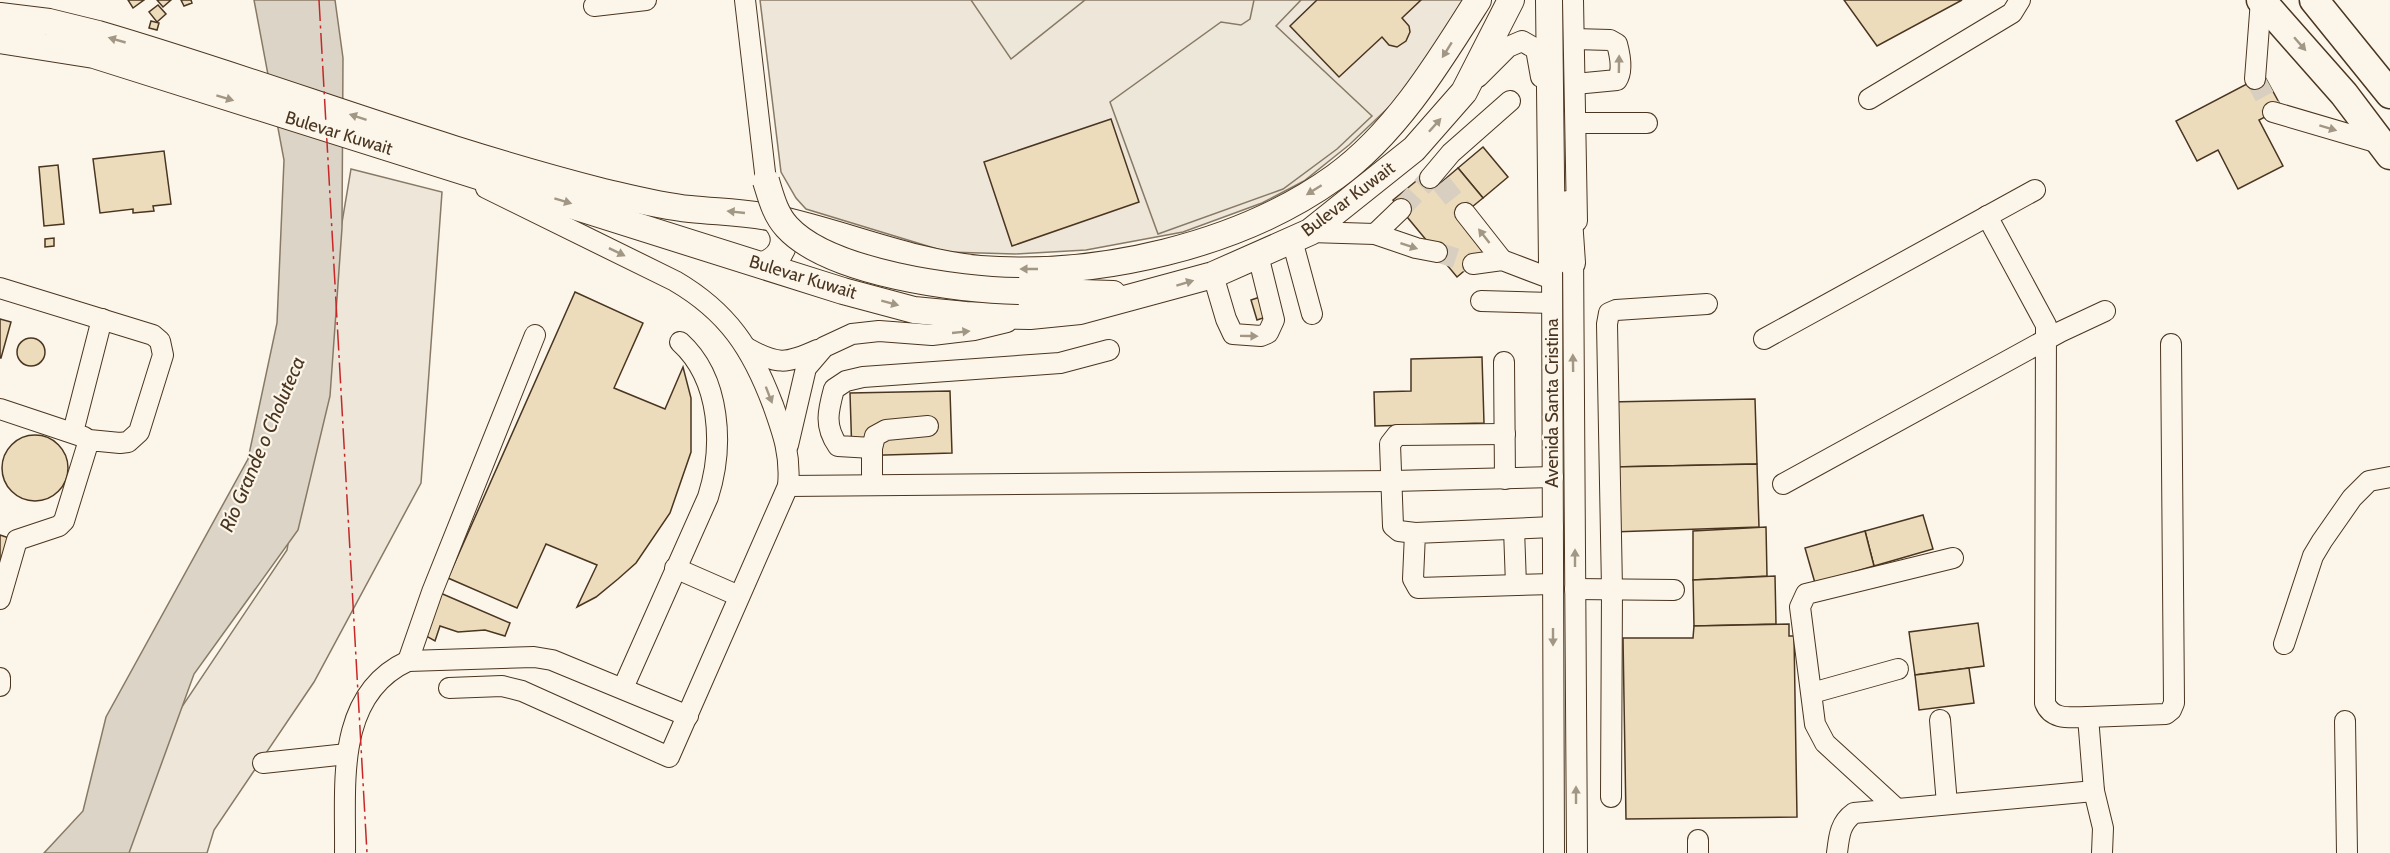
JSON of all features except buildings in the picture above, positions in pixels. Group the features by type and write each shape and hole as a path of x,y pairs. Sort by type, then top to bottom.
{"highway":[{"path":"2261,0 2344,94 2387,150"},
{"path":"2314,0 2390,94"}],"main road":[{"name":"Bulevar Kuwait","path":"0,16 50,22 171,68 410,144 644,202 772,217 833,232 919,258 978,269 1035,270 1120,262 1207,241 1278,213 1337,176 1376,139 1430,78 1478,0"},
{"name":"Bulevar Kuwait","path":"410,144 433,162 822,284 914,310 966,315 1030,315 1080,311 1143,296 1214,275 1301,236 1414,149 1464,92 1511,0"},
{"path":"1549,0 1560,212"},
{"path":"1558,269 1565,0"},
{"name":"Bulevar Kuwait","path":"0,40 171,68"},
{"path":"766,181 777,212 786,226 799,238 832,256 912,279 962,287 1143,296"},
{"path":"763,265 777,258 784,245 782,229 772,217"},
{"path":"822,284 812,269 813,251 818,241 833,232"},
{"path":"1028,291 1120,262"}],"street":[{"path":"594,6 646,0"},
{"path":"745,0 766,181"},
{"path":"748,25 752,0"},
{"name":"Avenida Santa Cristina","path":"1554,853 1552,303 1558,269 1578,214 1573,0"},
{"path":"1869,99 2012,13 2020,0"},
{"path":"2255,80 2261,0"},
{"path":"1574,39 1610,40 1617,44 1620,54 1617,80 1575,84"},
{"name":"Avenida Santa Cristina","path":"1464,92 1512,44 1522,41 1536,49 1541,71 1541,218 1558,269 1575,589 1577,853"},
{"path":"1414,149 1435,178 1451,153 1510,101"},
{"path":"2273,111 2387,150"},
{"path":"1576,123 1647,123"},
{"path":"433,162 626,256 700,296 725,319 747,348 759,370 788,445"},
{"path":"1764,339 2036,190"},
{"path":"1374,234 1401,209"},
{"path":"1466,213 1502,260"},
{"path":"1987,216 2046,325 2045,703 2048,711 2054,716 2166,714 2174,703 2171,344"},
{"path":"1312,314 1301,236 1374,234 1416,248 1437,252"},
{"path":"1214,275 1226,319 1233,334 1254,336 1268,333 1274,320 1258,255"},
{"path":"1473,264 1502,260 1558,269"},
{"path":"0,288 153,335 160,341 162,355 140,432 128,442 120,443 81,436 0,409"},
{"path":"1481,301 1552,303"},
{"path":"1611,797 1612,590 1607,324 1609,313 1616,310 1707,304"},
{"path":"1783,483 2046,340 2105,311"},
{"path":"747,348 769,360 791,362 852,334 879,331 932,335 974,330 1030,315"},
{"path":"0,599 17,540 59,526 64,521 102,319"},
{"path":"408,661 432,592 535,335"},
{"path":"623,688 708,497 716,472 718,442 708,383 693,354 680,342"},
{"path":"449,688 502,686 522,691 669,757 788,486 788,445 806,368 824,347"},
{"path":"872,447 838,446 830,435 827,417 834,389 846,381 863,377 1060,363 1109,350"},
{"path":"1504,362 1505,479"},
{"path":"872,485 872,447 875,436 886,430 928,426"},
{"path":"1505,434 1397,435 1390,444 1392,526 1399,531 1415,533 1553,527"},
{"path":"788,486 1392,481 1553,477"},
{"path":"2284,644 2307,573 2322,541 2352,498 2369,481 2390,477"},
{"path":"1514,529 1516,585"},
{"path":"1415,533 1413,579 1418,588 1553,585"},
{"path":"1897,809 1825,743 1815,724 1800,607 1806,594 1953,558"},
{"path":"675,568 739,596"},
{"path":"1575,589 1674,590"},
{"path":"345,853 347,754 356,715 379,682 396,667 408,661 534,657 552,660 688,716"},
{"path":"1812,693 1898,669"},
{"path":"0,678 0,686"},
{"path":"2088,717 2094,791 2103,828 2102,853"},
{"path":"1940,720 1947,804"},
{"path":"2345,721 2347,853"},
{"path":"263,763 347,754"},
{"path":"1837,853 1840,831 1845,819 1854,813 2094,791"}],"shaded area":[{"path":"760,0 1467,0 1409,88 1349,145 1304,181 1262,203 1183,232 1086,250 1015,254 947,252 806,209 796,198 781,172"},
{"path":"971,0 1085,0 1011,59"},
{"path":"1254,0 1301,0 1276,26 1372,116 1337,149 1283,189 1158,234 1110,102 1221,22 1241,25 1250,19"},
{"path":"351,169 442,192 421,483 314,682 214,830 207,853 123,853 165,732 287,550"}],"water":[{"name":"Río Grande o Choluteca","path":"254,0 335,0 343,58 342,228 330,396 298,530 194,674 129,853 44,853 83,811 106,717 248,459 277,323 284,160"}],"tunnel":[{"path":"2255,79 2273,112"},
{"path":"1401,209 1430,178"},
{"path":"1441,183 1465,213"},
{"path":"1437,252 1473,264"}],"power":[{"path":"319,0 367,853"}]}
